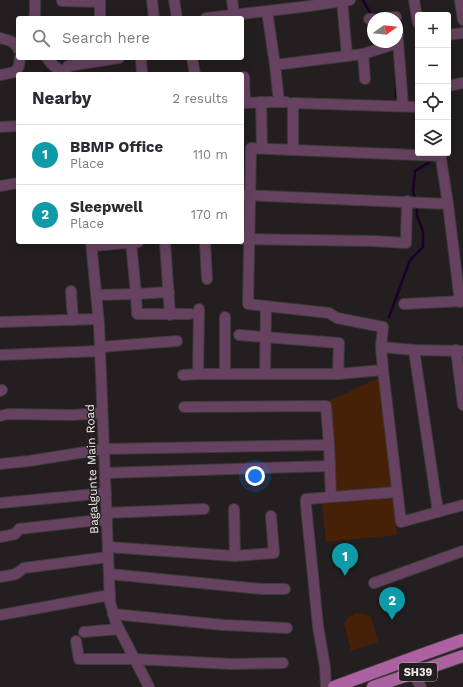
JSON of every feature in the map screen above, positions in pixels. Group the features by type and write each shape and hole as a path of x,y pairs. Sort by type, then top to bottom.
{"main road":[{"path":"334,687 463,640"},
{"name":"SH39","path":"373,687 463,656"}],"street":[{"path":"34,16 35,0"},
{"path":"62,0 100,1 100,16"},
{"path":"152,0 154,16"},
{"path":"174,0 177,16"},
{"path":"232,0 234,14"},
{"path":"220,16 267,11 301,4 346,0 347,55"},
{"path":"414,0 416,12"},
{"path":"460,0 463,20"},
{"path":"395,6 396,12"},
{"path":"267,11 279,102"},
{"path":"451,35 463,33"},
{"path":"0,38 13,42 16,46"},
{"path":"275,65 363,54 382,48"},
{"path":"398,48 403,106"},
{"path":"363,54 366,79"},
{"path":"0,75 15,72 19,66 20,60"},
{"path":"48,60 54,71 109,60"},
{"path":"141,60 142,72"},
{"path":"192,60 195,72"},
{"path":"244,77 244,103 279,102 415,107"},
{"path":"451,85 463,83"},
{"path":"261,102 262,148"},
{"path":"293,103 294,150"},
{"path":"0,127 16,126"},
{"path":"415,154 251,148 246,195 248,304 329,313 337,318 383,327 381,347 383,370 401,522 463,505"},
{"path":"404,304 461,302 441,156"},
{"path":"0,186 16,183"},
{"path":"246,195 448,204"},
{"path":"246,239 406,243 406,201"},
{"name":"Bagalgunte Main Road","path":"92,244 100,349 110,602 116,623 149,687"},
{"path":"133,244 138,314 170,315 194,312 198,374"},
{"path":"166,244 170,315"},
{"path":"205,244 207,279"},
{"path":"71,291 73,320"},
{"path":"96,295 169,292"},
{"path":"265,374 266,306"},
{"path":"225,317 225,374"},
{"path":"0,322 98,319"},
{"path":"239,335 339,343 338,374"},
{"path":"0,355 100,349 177,341"},
{"path":"381,347 414,350 460,350 463,405"},
{"path":"414,350 438,512"},
{"path":"182,375 338,374 383,370"},
{"path":"184,407 326,406 331,497"},
{"path":"0,416 8,414 72,415 102,413"},
{"path":"0,464 104,449 329,445"},
{"path":"105,473 330,466"},
{"path":"326,687 325,667 318,626 306,498 397,492"},
{"path":"0,503 105,493"},
{"path":"0,538 15,534 19,529 106,516 204,509"},
{"path":"234,509 235,556"},
{"path":"0,577 16,574 24,568 108,552 235,556 274,553 271,516"},
{"path":"374,582 463,551"},
{"path":"109,574 262,589 286,589"},
{"path":"0,615 110,595"},
{"path":"113,614 224,625 287,628"},
{"path":"84,632 119,629"},
{"path":"76,640 79,659 134,659 231,664 283,663"},
{"path":"414,673 421,687"}],"shaded area":[{"path":"382,376 395,487 336,492 329,401"},
{"path":"394,497 397,535 326,542 322,504"},
{"path":"356,613 365,614 371,617 378,642 351,651 344,624 348,618"}],"waterway":[{"path":"363,0 370,12"},
{"path":"396,74 396,97 400,99"},
{"path":"415,199 413,191 415,171 433,160"},
{"path":"389,317 410,260 423,247 423,231 417,216 417,206"}],"place":[{"name":"BBMP Office","path":"345,576"},
{"name":"Sleepwell","path":"392,620"}]}
